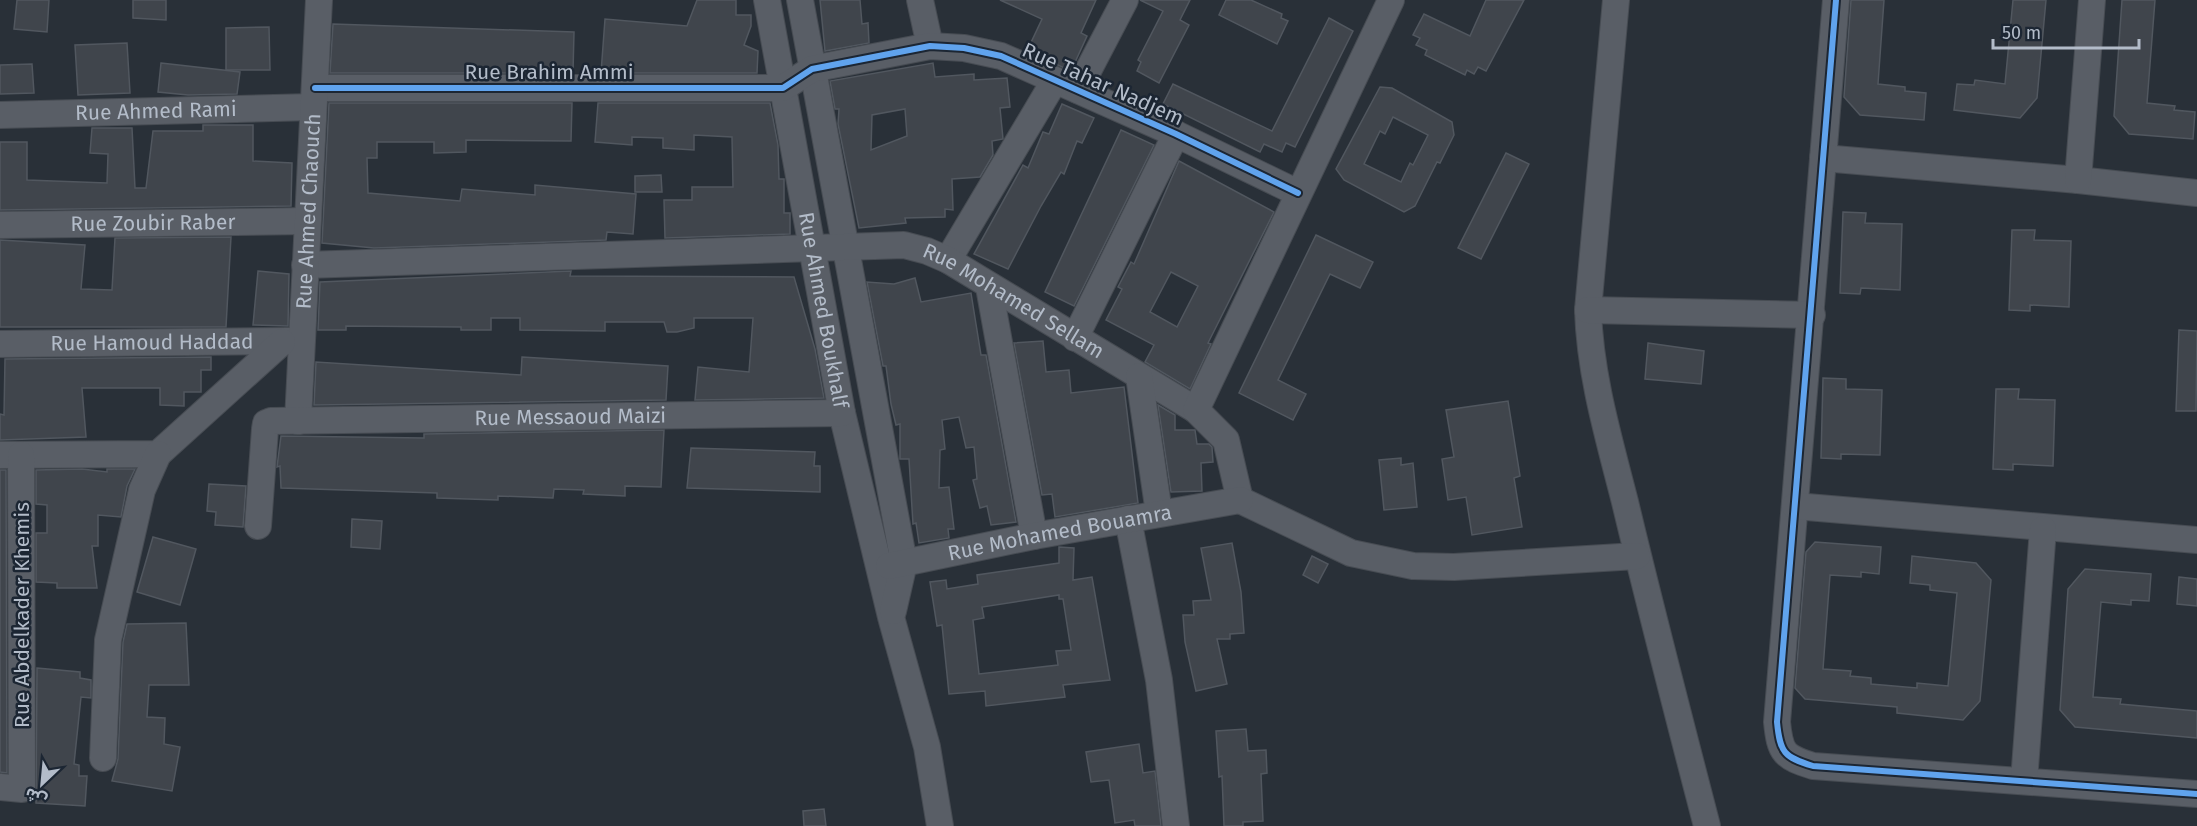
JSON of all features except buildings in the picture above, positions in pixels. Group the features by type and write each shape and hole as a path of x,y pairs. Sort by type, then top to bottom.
{"street":[{"name":"Rue Ahmed Chaouch","path":"298,421 292,341 305,265 319,0"},
{"name":"Rue Ahmed Boukhalf","path":"768,0 842,413 892,566"},
{"path":"800,0 846,249 892,566 891,617 927,747 940,826"},
{"path":"920,0 930,46"},
{"path":"948,261 1125,0"},
{"path":"1196,410 1391,0"},
{"path":"1616,0 1588,310 1593,372 1637,556 1707,826"},
{"path":"1836,0 1777,722 1779,745 1791,759 1813,766 2197,794"},
{"path":"2078,180 2092,0"},
{"name":"Rue Tahar Nadjem","path":"783,88 812,69 930,46 964,48 1001,56 1176,134 1298,193"},
{"name":"Rue Brahim Ammi","path":"314,98 783,88"},
{"name":"Rue Ahmed Rami","path":"0,115 314,98"},
{"path":"1074,338 1176,134"},
{"path":"1823,158 2078,180 2197,193"},
{"name":"Rue Zoubir Raber","path":"0,225 306,221"},
{"name":"Rue Mohamed Sellam","path":"305,265 904,246 927,251 948,261 1196,410 1226,440 1240,500"},
{"path":"989,287 1034,536"},
{"path":"1588,310 1812,315"},
{"path":"103,758 108,640 142,490 158,454 292,341"},
{"name":"Rue Hamoud Haddad","path":"0,344 292,341"},
{"path":"1138,376 1159,513"},
{"name":"Rue Messaoud Maizi","path":"258,526 266,423 842,413"},
{"path":"11,455 158,454"},
{"name":"Rue Abdelkader Khemis","path":"0,787 21,789 11,455"},
{"path":"1240,500 1351,553 1413,566 1454,567 1637,556"},
{"name":"Rue Mohamed Bouamra","path":"892,566 1034,536 1240,500"},
{"path":"1795,507 2197,540"},
{"path":"1128,519 1159,680 1176,826"},
{"path":"2024,781 2043,529"}],"cycle path":[{"path":"1836,0 1777,722 1782,747 1796,760 1813,766 2197,794"},
{"path":"315,88 783,88 812,69 930,46 964,48 1001,56 1176,134 1298,193"}]}
